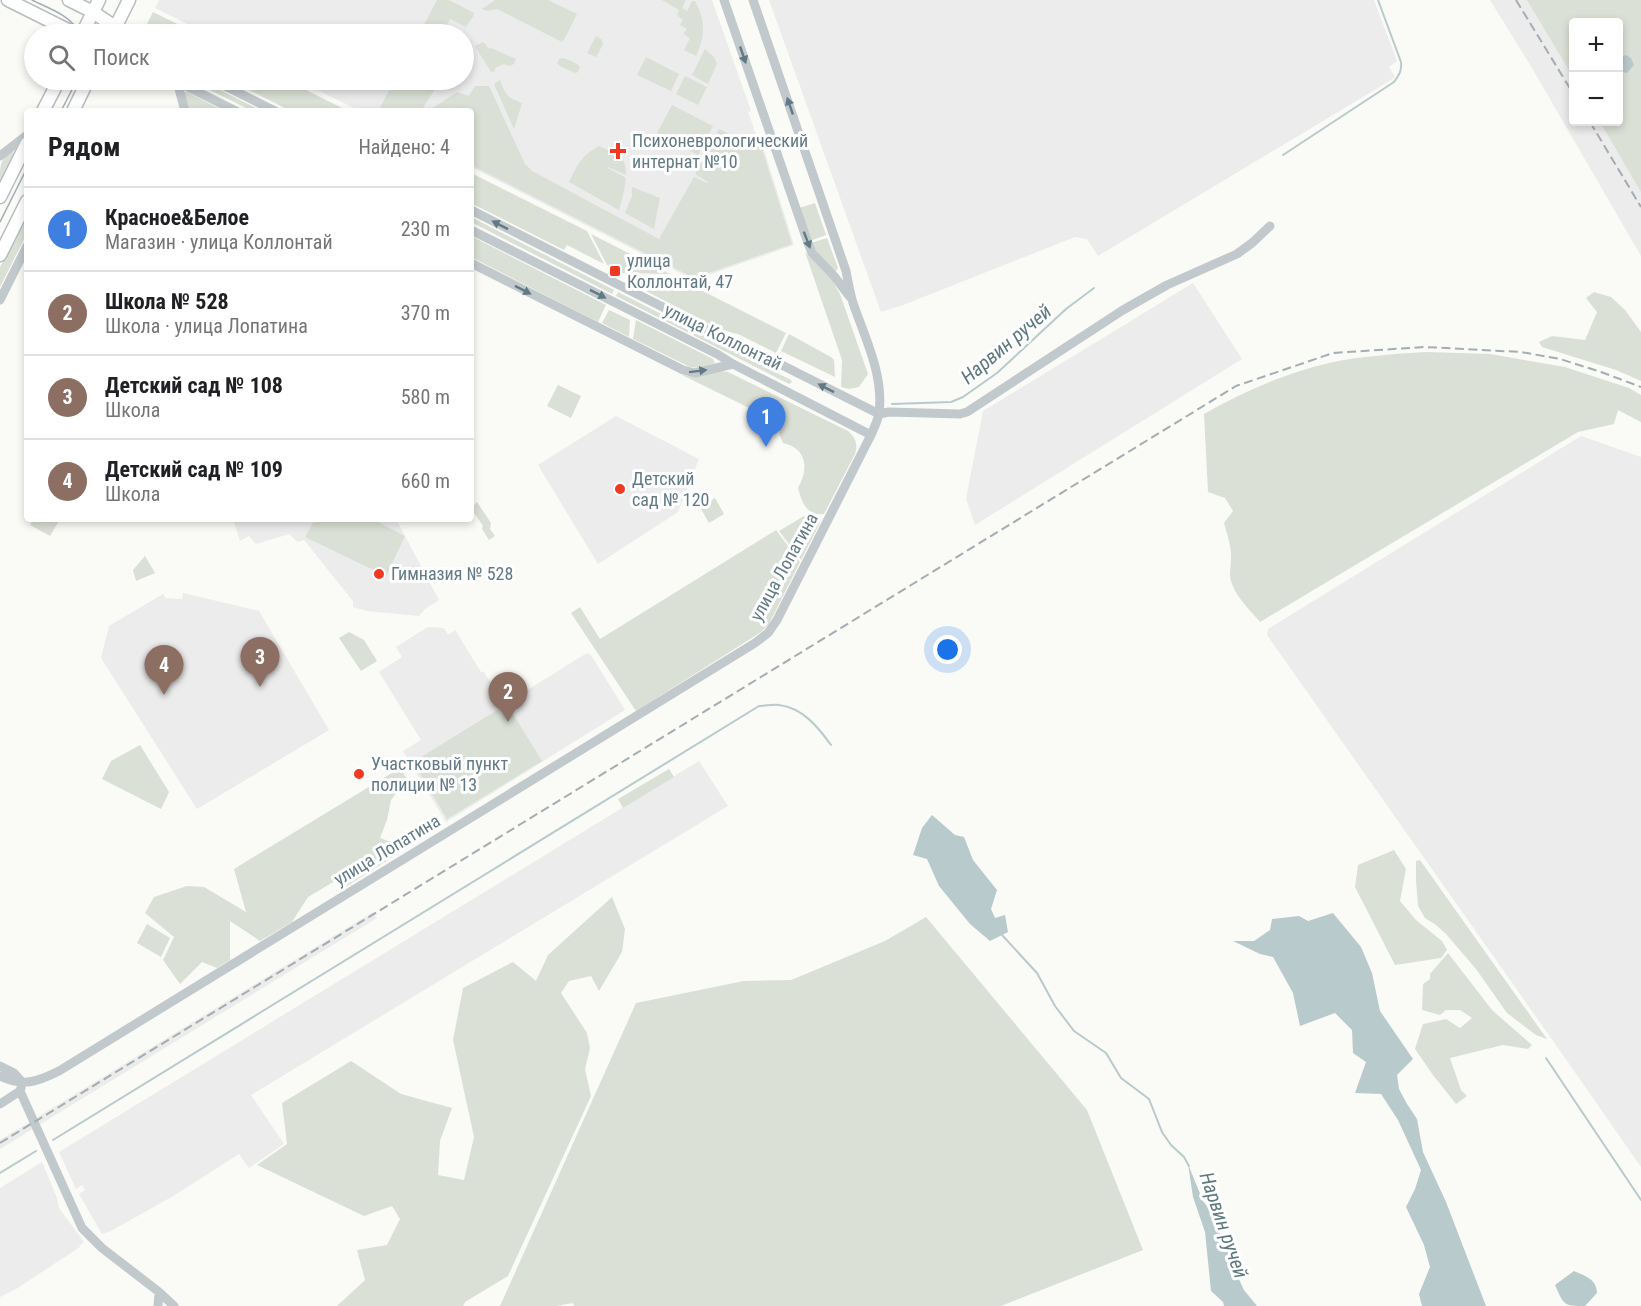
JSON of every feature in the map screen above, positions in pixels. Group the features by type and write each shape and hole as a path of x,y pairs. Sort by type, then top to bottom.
{"main road":[{"path":"69,0 93,12 106,24"},
{"path":"87,24 99,0"},
{"path":"117,24 129,0"},
{"path":"6,1 55,24"},
{"path":"45,108 54,90"},
{"path":"74,108 83,90"},
{"path":"0,197 24,149"},
{"path":"0,255 24,207"}],"street":[{"path":"724,0 812,253 834,276 853,302"},
{"path":"753,0 846,271 853,302 870,349 878,377 879,414 890,412 960,414 967,412 1123,310 1167,285 1237,254 1270,226"},
{"path":"179,90 183,108"},
{"path":"195,90 230,108"},
{"path":"233,90 269,108"},
{"path":"0,156 24,137"},
{"name":"улица Коллонтай","path":"474,212 879,414"},
{"name":"улица Коллонтай","path":"474,232 717,354 871,435"},
{"path":"0,300 24,252"},
{"path":"474,265 683,370 695,373 733,364"},
{"path":"834,276 846,271"},
{"name":"улица Лопатина","path":"0,1104 21,1087 59,1071 768,633 777,620 871,435 879,414"},
{"path":"0,1066 14,1073 82,1228 102,1248 174,1306"},
{"path":"0,1076 21,1087"},
{"path":"158,1306 159,1292"}],"shaded area":[{"name":"Психоневрологический интернат №10","path":"159,0 712,0 751,111 748,112 756,135 759,134 794,245 694,280 474,169 474,108 354,108 317,90 474,90 474,24 188,24 155,8"},
{"path":"437,0 449,0 474,13 468,24 460,24 450,19 447,24 424,24"},
{"path":"495,0 548,0 577,14 562,42 497,9 487,11 482,9"},
{"path":"662,0 686,0 682,8 687,11 692,1 695,1 703,22 701,42 696,56 684,50 690,38 683,34 687,29 680,25 683,20 677,15 679,10"},
{"path":"769,0 1374,0 1397,61 1389,67 1395,77 1388,82 1098,256 1087,239 1075,237 881,312"},
{"path":"1490,0 1641,0 1641,256 1532,68"},
{"path":"1527,0 1641,0 1641,192 1602,126 1623,126 1623,18 1569,18 1569,70"},
{"path":"153,12 178,24 147,24"},
{"path":"596,36 603,44 596,57 587,53"},
{"path":"483,42 490,49 516,59 514,64 509,66 504,64 491,72 475,46"},
{"path":"705,49 714,57 717,64 708,84 692,75"},
{"path":"1623,56 1631,58 1634,65 1627,73 1623,72"},
{"path":"646,57 679,74 671,91 637,75"},
{"path":"564,58 580,67 578,72 575,73 557,63 559,59"},
{"path":"685,76 707,87 698,105 676,94"},
{"path":"500,80 508,95 522,103 514,129 494,84"},
{"path":"489,86 525,164 532,171 659,239 694,177 708,182 695,174 719,129 745,142 758,136 792,244 694,278 474,167 474,108 433,108 457,92 469,96 474,88"},
{"path":"210,90 220,90 256,108 246,108"},
{"path":"249,90 306,90 342,108 285,108"},
{"path":"390,90 435,90 423,108 380,108"},
{"path":"184,92 218,108 187,108"},
{"path":"672,105 713,126 698,155 657,133"},
{"path":"599,146 619,156 626,168 626,175 608,167 626,178 619,210 569,182 581,161"},
{"path":"13,151 14,154 0,181 0,171 5,156"},
{"path":"474,174 587,231 604,264 567,245 564,250 474,205"},
{"path":"632,187 660,198 654,229 625,213 632,196"},
{"path":"815,203 826,235 810,241 799,208"},
{"path":"474,219 614,290 612,294 474,224"},
{"path":"24,220 24,239 0,287 0,267"},
{"path":"591,234 670,274 621,273 607,265"},
{"path":"474,238 606,305 598,322 474,259"},
{"path":"827,238 838,268 836,271 825,264 811,243"},
{"path":"805,252 831,279 840,294 868,374 859,387 849,389 841,387 842,360"},
{"path":"633,275 675,277 786,333 776,353 738,334 719,329 646,291 647,288 631,280"},
{"path":"1193,283 1242,359 975,525 966,499 983,411"},
{"path":"618,292 792,382 789,384 616,296"},
{"path":"1594,292 1611,297 1625,310 1641,332 1641,381 1616,370 1542,347 1539,342 1552,336 1585,340 1597,312 1586,298"},
{"path":"609,310 630,320 629,337 602,323"},
{"path":"636,320 713,359 715,363 700,368 690,367 633,339"},
{"path":"789,334 831,357 834,360 835,377 781,351"},
{"path":"1426,352 1490,354 1565,367 1629,388 1641,395 1641,422 1618,410 1614,424 1578,432 1260,622 1240,599 1231,580 1231,551 1224,523 1233,511 1225,498 1208,492 1204,414 1265,384 1313,367 1365,357"},
{"path":"720,371 728,372 848,431 853,436 856,441 855,454 824,514 813,513 803,503 798,488 804,474 804,460 797,449 783,443 779,433 782,424 682,375 696,376"},
{"path":"558,385 581,396 571,418 547,406"},
{"name":"Детский сад № 120","path":"616,416 699,459 678,512 598,564 538,465"},
{"path":"1581,436 1641,457 1641,1167 1267,635 1268,629"},
{"path":"715,498 724,514 709,523 700,507"},
{"path":"477,502 491,523 490,529 495,536 489,540 474,512 474,505"},
{"path":"804,516 820,523 801,560 779,531"},
{"path":"32,522 58,522 50,536 30,525"},
{"name":"Гимназия № 528","path":"234,522 398,522 439,600 419,616 367,611 353,607 353,601 304,540 298,542 289,534 256,544 249,536 240,541"},
{"path":"313,522 378,522 405,536 386,576 305,537"},
{"path":"776,530 800,562 769,624 761,632 636,711 571,613 580,607 600,639"},
{"path":"145,556 155,573 136,581 133,570"},
{"path":"183,593 259,611 329,730 197,809 101,658 109,626 163,594 166,598 182,599"},
{"path":"428,627 444,628 448,635 455,630 501,700 513,693 516,697 587,653 591,655 625,710 446,822 403,751 421,740 379,672 402,657 396,647"},
{"path":"349,632 364,640 377,661 361,671 339,638"},
{"path":"507,704 542,761 447,819 413,762"},
{"path":"140,745 169,792 161,809 102,779 111,761"},
{"path":"699,761 728,806 251,1095 284,1144 249,1168 239,1154 175,1195 102,1234 79,1194 85,1190 82,1185 76,1189 59,1152"},
{"path":"400,768 407,779 391,800 380,838 407,848 347,886 340,878 308,897 292,922 260,941 230,921 230,960 217,968 202,962 180,984 163,960 174,937 145,913 154,897 187,886 204,887 246,912 234,869"},
{"path":"669,769 674,777 623,808 618,799"},
{"path":"932,815 955,835 964,837 973,860 997,890 991,909 995,918 1005,915 1008,932 990,941 970,924 939,886 927,859 913,855 922,828"},
{"path":"1394,850 1406,869 1400,901 1416,920 1442,941 1447,950 1441,958 1395,965 1355,887 1358,865"},
{"path":"1420,860 1547,1039 1536,1035 1507,1013 1476,969 1446,934 1425,918 1418,906 1416,861"},
{"path":"612,897 625,929 622,952 599,991 591,976 569,981 561,993 587,1033 590,1048 585,1069 591,1096 508,1276 465,1302 463,1306 337,1306 365,1280 357,1250 387,1245 400,1219 392,1206 364,1216 257,1165 287,1144 282,1103 351,1061 401,1094 452,1108 440,1141 438,1175 464,1180 474,1137 453,1040 463,988 513,962 536,981 548,955"},
{"path":"373,912 377,918 0,1149 0,1140"},
{"path":"1333,913 1361,947 1372,973 1380,1011 1413,1059 1397,1075 1399,1089 1417,1119 1423,1152 1446,1202 1486,1306 1422,1306 1419,1294 1430,1267 1424,1245 1406,1207 1421,1170 1398,1120 1381,1094 1355,1093 1366,1062 1353,1053 1352,1030 1335,1013 1300,1026 1293,993 1273,957 1260,954 1233,941 1254,941 1270,930 1272,919 1299,916 1308,921"},
{"path":"926,917 1087,1110 1143,1250 1001,1306 574,1306 573,1303 556,1306 500,1306 636,1003 744,981 791,980 885,941"},
{"path":"147,924 170,938 161,957 137,943"},
{"path":"1448,953 1492,1010 1532,1045 1528,1049 1503,1045 1450,1058 1461,1090 1467,1096 1456,1104 1415,1049 1423,1024 1446,1019 1460,1028 1472,1018 1460,1010 1446,1010 1440,1015 1422,1010 1423,984 1430,979 1430,974"},
{"path":"42,1162 59,1208 84,1242 80,1247 16,1289 0,1297 0,1188"},
{"path":"1188,1164 1203,1201 1212,1213 1244,1290 1257,1306 1224,1306 1223,1302 1211,1291 1205,1232 1193,1197"},
{"path":"1574,1271 1595,1284 1597,1293 1585,1306 1572,1306 1565,1303 1555,1285"}],"waterway":[{"name":"Нарвин ручей","path":"1283,155 1394,82 1401,70 1401,62 1378,0"},
{"name":"Нарвин ручей","path":"892,404 951,402 963,397 997,373 1066,309 1094,288"},
{"path":"53,1140 759,706 779,705 803,714 831,745"},
{"name":"Нарвин ручей","path":"1002,935 1037,973 1055,1006 1074,1031 1106,1053 1121,1078 1149,1099 1162,1132 1189,1166"},
{"path":"1546,1058 1641,1200"},
{"path":"0,1173 36,1151"}],"tram line":[{"path":"32,0 66,17 73,24"},
{"path":"63,108 72,90"},
{"path":"0,222 24,174"}],"railway":[{"path":"1516,0 1569,87"},
{"path":"1592,126 1641,207"},
{"path":"0,1143 1236,386 1333,353 1425,347 1521,352 1560,359 1641,387"}],"place":[{"name":"Психоневрологический интернат №10","path":"618,151"},
{"name":"улица Коллонтай, 47","path":"615,271"},
{"name":"Красное&Белое","path":"766,447"},
{"name":"Детский сад № 120","path":"620,489"},
{"name":"Гимназия № 528","path":"379,574"},
{"name":"Детский сад № 108","path":"260,687"},
{"name":"Детский сад № 109","path":"164,695"},
{"name":"Школа № 528","path":"508,722"},
{"name":"Участковый пункт полиции № 13","path":"359,774"}]}
